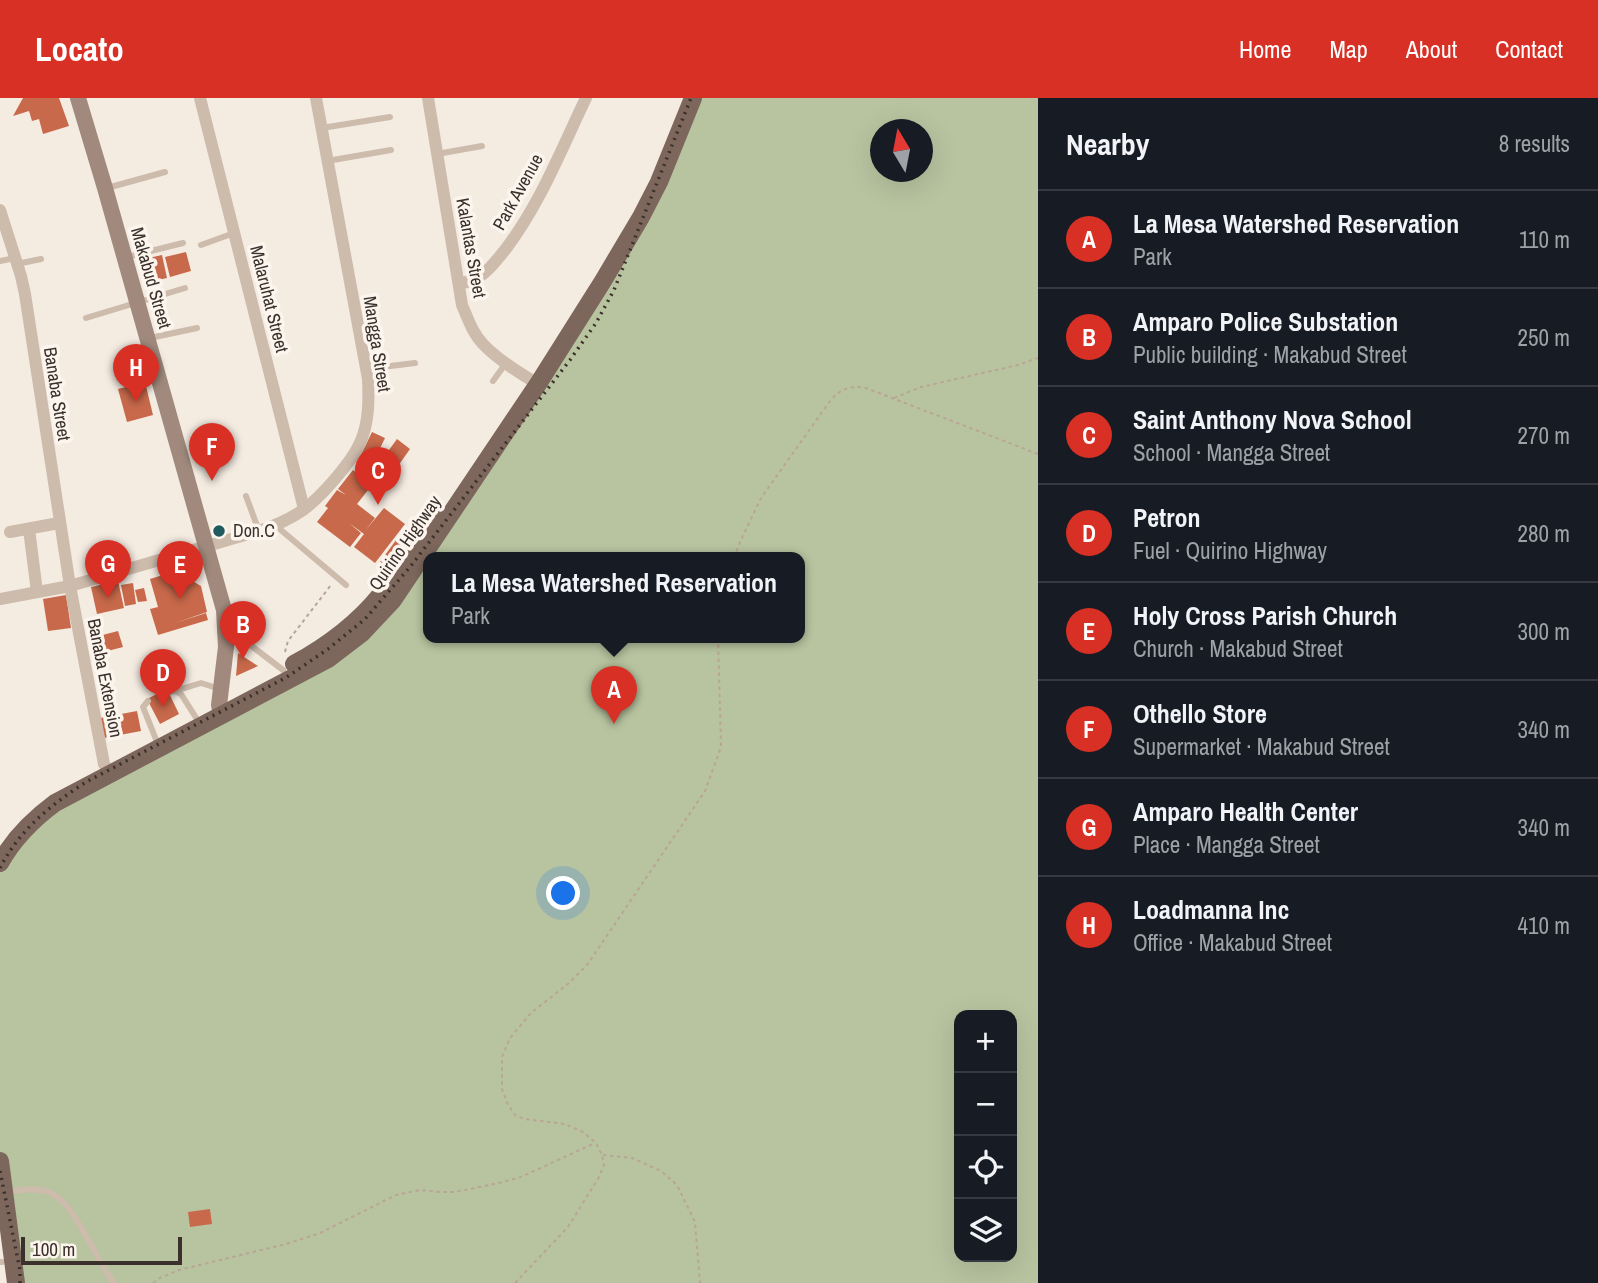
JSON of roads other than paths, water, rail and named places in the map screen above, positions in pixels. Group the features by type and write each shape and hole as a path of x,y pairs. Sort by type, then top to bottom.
{"main road":[{"name":"Quirino Highway","path":"0,843 14,824 37,803 199,721 220,703 322,649 355,623 382,594 533,381 631,211 682,98"},
{"name":"Quirino Highway","path":"424,552 641,217 659,182 693,98"},
{"name":"Quirino Highway","path":"220,703 328,659 362,633 393,600 423,553"},
{"name":"Quirino Highway","path":"0,863 23,830 40,814 107,769"},
{"path":"0,1161 5,1283"},
{"path":"2,1249 16,1283"}],"street":[{"name":"Makabud Street","path":"78,98 106,188 224,610 225,662 220,703"},
{"name":"Malaruhat Street","path":"200,98 304,509"},
{"name":"Mangga Street","path":"0,599 69,586 275,525 304,509 342,472 360,444 369,410 368,379 316,98"},
{"name":"Kalantas Street","path":"428,98 462,305 470,325 482,343 533,381"},
{"name":"Park Avenue","path":"459,284 473,280 492,266 517,233 540,195 586,98"},
{"name":"Banaba Street","path":"0,210 24,294 69,586"},
{"path":"10,532 59,523"},
{"path":"29,529 37,592"},
{"name":"Banaba Extension","path":"69,586 107,769"}],"lane":[{"path":"321,129 390,117"},
{"path":"437,154 482,146"},
{"path":"327,161 391,150"},
{"path":"106,188 165,172"},
{"path":"201,245 234,233"},
{"path":"125,257 183,243"},
{"path":"0,261 41,259"},
{"path":"86,317 185,288"},
{"path":"148,339 197,328"},
{"path":"366,369 415,363"},
{"path":"493,381 506,363"},
{"path":"246,496 259,531"},
{"path":"275,525 346,585"},
{"path":"226,627 287,668"},
{"path":"199,721 181,694 171,691 201,683 220,703"},
{"path":"148,701 144,707 157,743"},
{"path":"2,1193 41,1190 61,1199 114,1283"}],"railway":[{"path":"0,868 27,830 73,790 287,677 365,619 410,567 596,323 614,290 691,98"},
{"path":"0,1171 20,1270 20,1283"}],"place":[{"name":"Loadmanna Inc","path":"136,402"},
{"name":"Othello Store","path":"212,481"},
{"name":"Saint Anthony Nova School","path":"378,505"},
{"name":"Don.C","path":"219,531"},
{"name":"Amparo Health Center","path":"108,598"},
{"name":"Holy Cross Parish Church","path":"180,599"},
{"name":"Amparo Police Substation","path":"243,659"},
{"name":"Petron","path":"163,707"},
{"name":"La Mesa Watershed Reservation","path":"614,724"}]}
